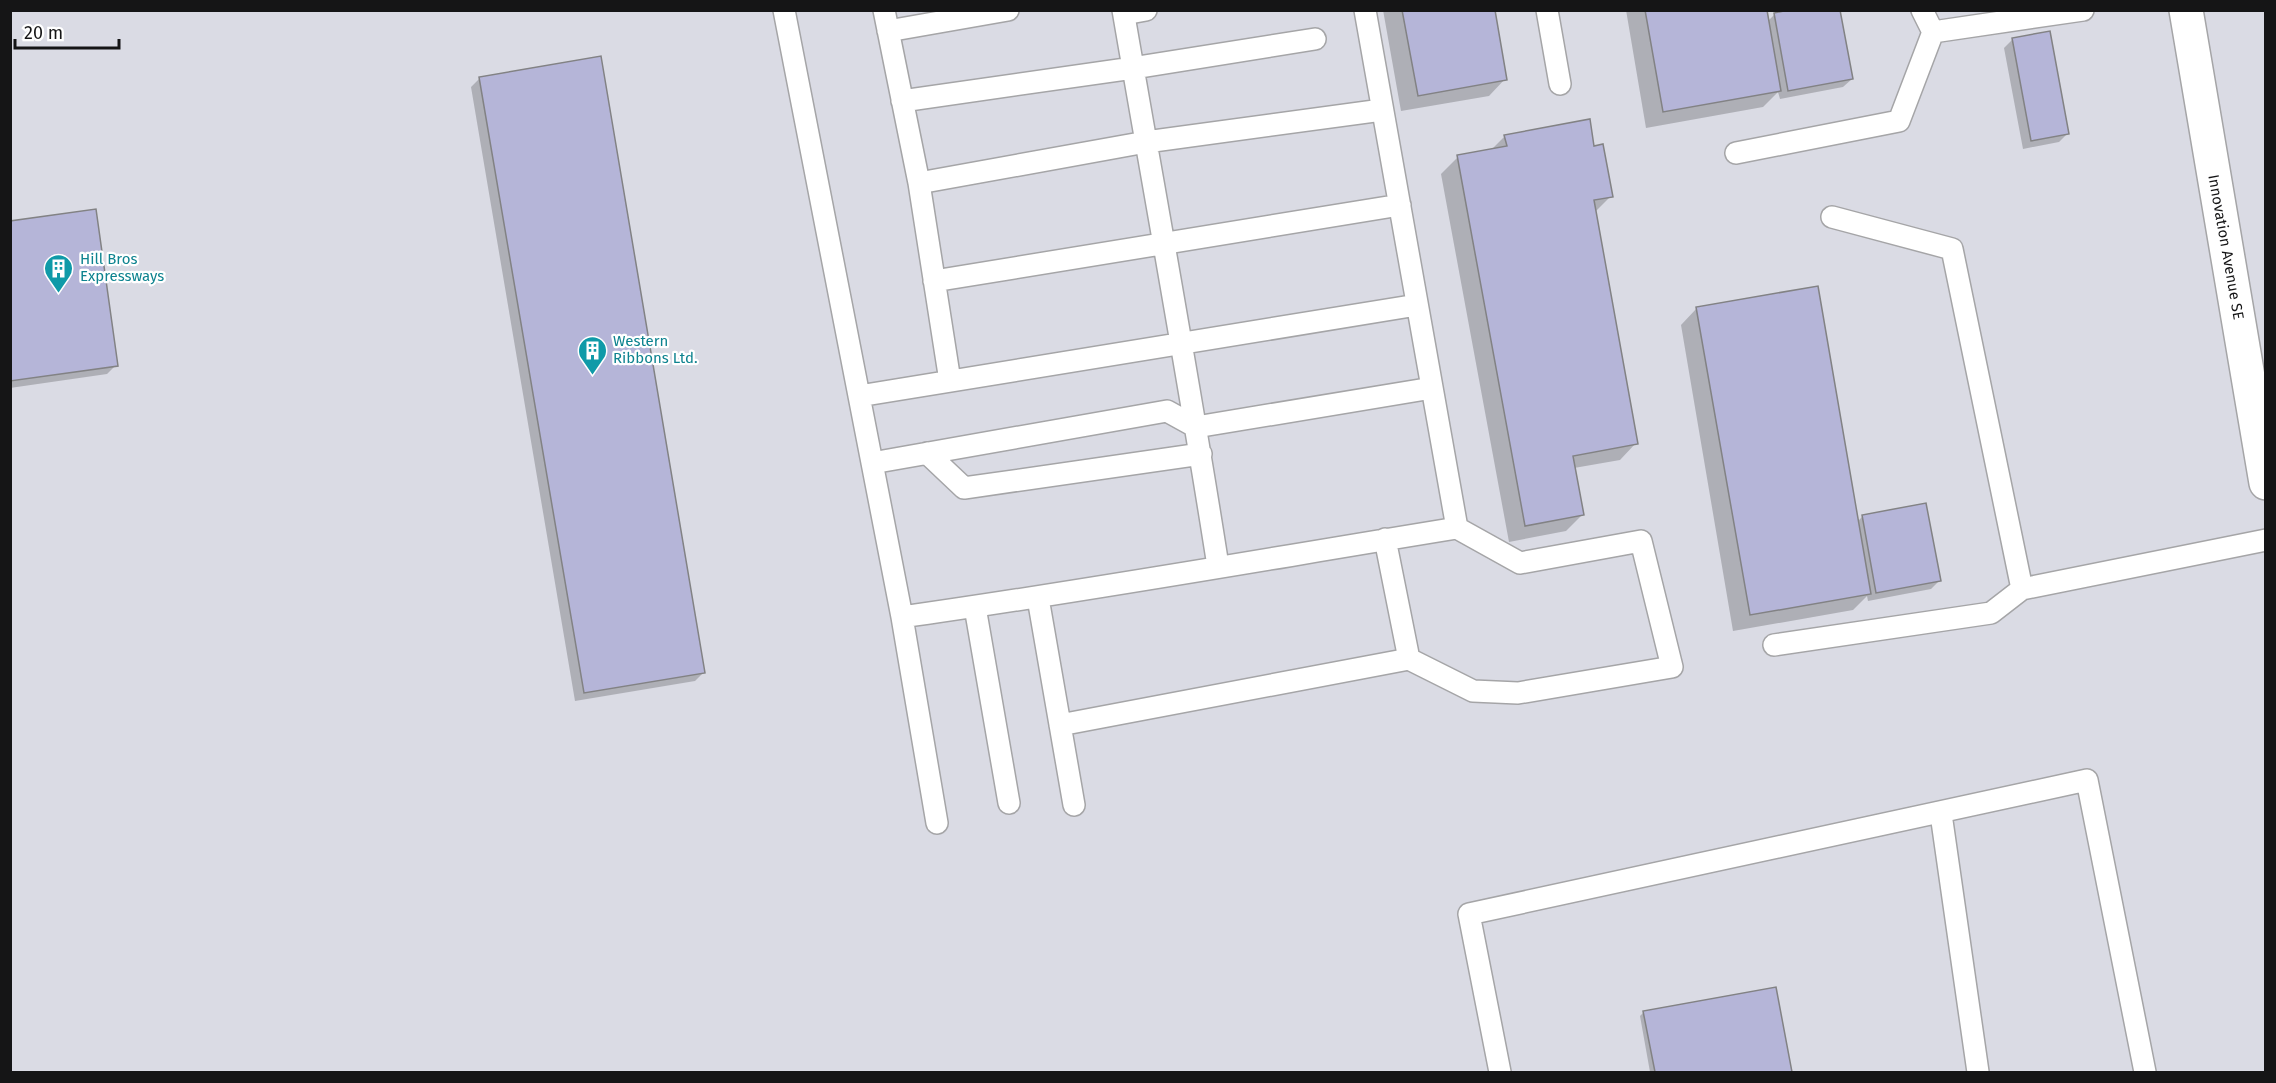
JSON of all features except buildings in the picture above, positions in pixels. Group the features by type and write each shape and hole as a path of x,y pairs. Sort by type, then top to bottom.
{"street":[{"name":"Innovation Avenue SE","path":"2186,10 2265,483"}],"lane":[{"path":"784,10 902,617 937,823"},
{"path":"950,381 919,183 886,21 1008,10"},
{"path":"1146,10 1123,12 1201,454 1218,566"},
{"path":"1365,10 1456,528"},
{"path":"1547,10 1560,84"},
{"path":"1736,153 1899,121 1933,32 1922,10"},
{"path":"1933,32 2083,10"},
{"path":"902,101 1315,39"},
{"path":"919,183 1146,142 1382,110"},
{"path":"934,281 1400,205"},
{"path":"1832,217 1952,249 2022,589"},
{"path":"859,396 1417,305"},
{"path":"872,463 1167,411 1196,427 1432,388"},
{"path":"927,453 964,488 1201,454"},
{"path":"902,617 1038,598 1218,566 1456,528 1520,563 1641,541 1672,667 1518,693 1473,691 1409,659 1060,725"},
{"path":"1385,539 1409,659"},
{"path":"1773,645 1991,613 2022,589 2265,540"},
{"path":"1038,598 1074,805"},
{"path":"975,607 1009,802"},
{"path":"1500,1072 1469,914 1885,824 1941,814 2087,780 2145,1072"},
{"path":"1941,814 1978,1072"}],"shaded area":[{"path":"11,11 2265,11 2265,1072 11,1072"}],"place":[{"name":"Hill Bros Expressways","path":"59,294"},
{"name":"Western Ribbons Ltd.","path":"592,376"}]}
